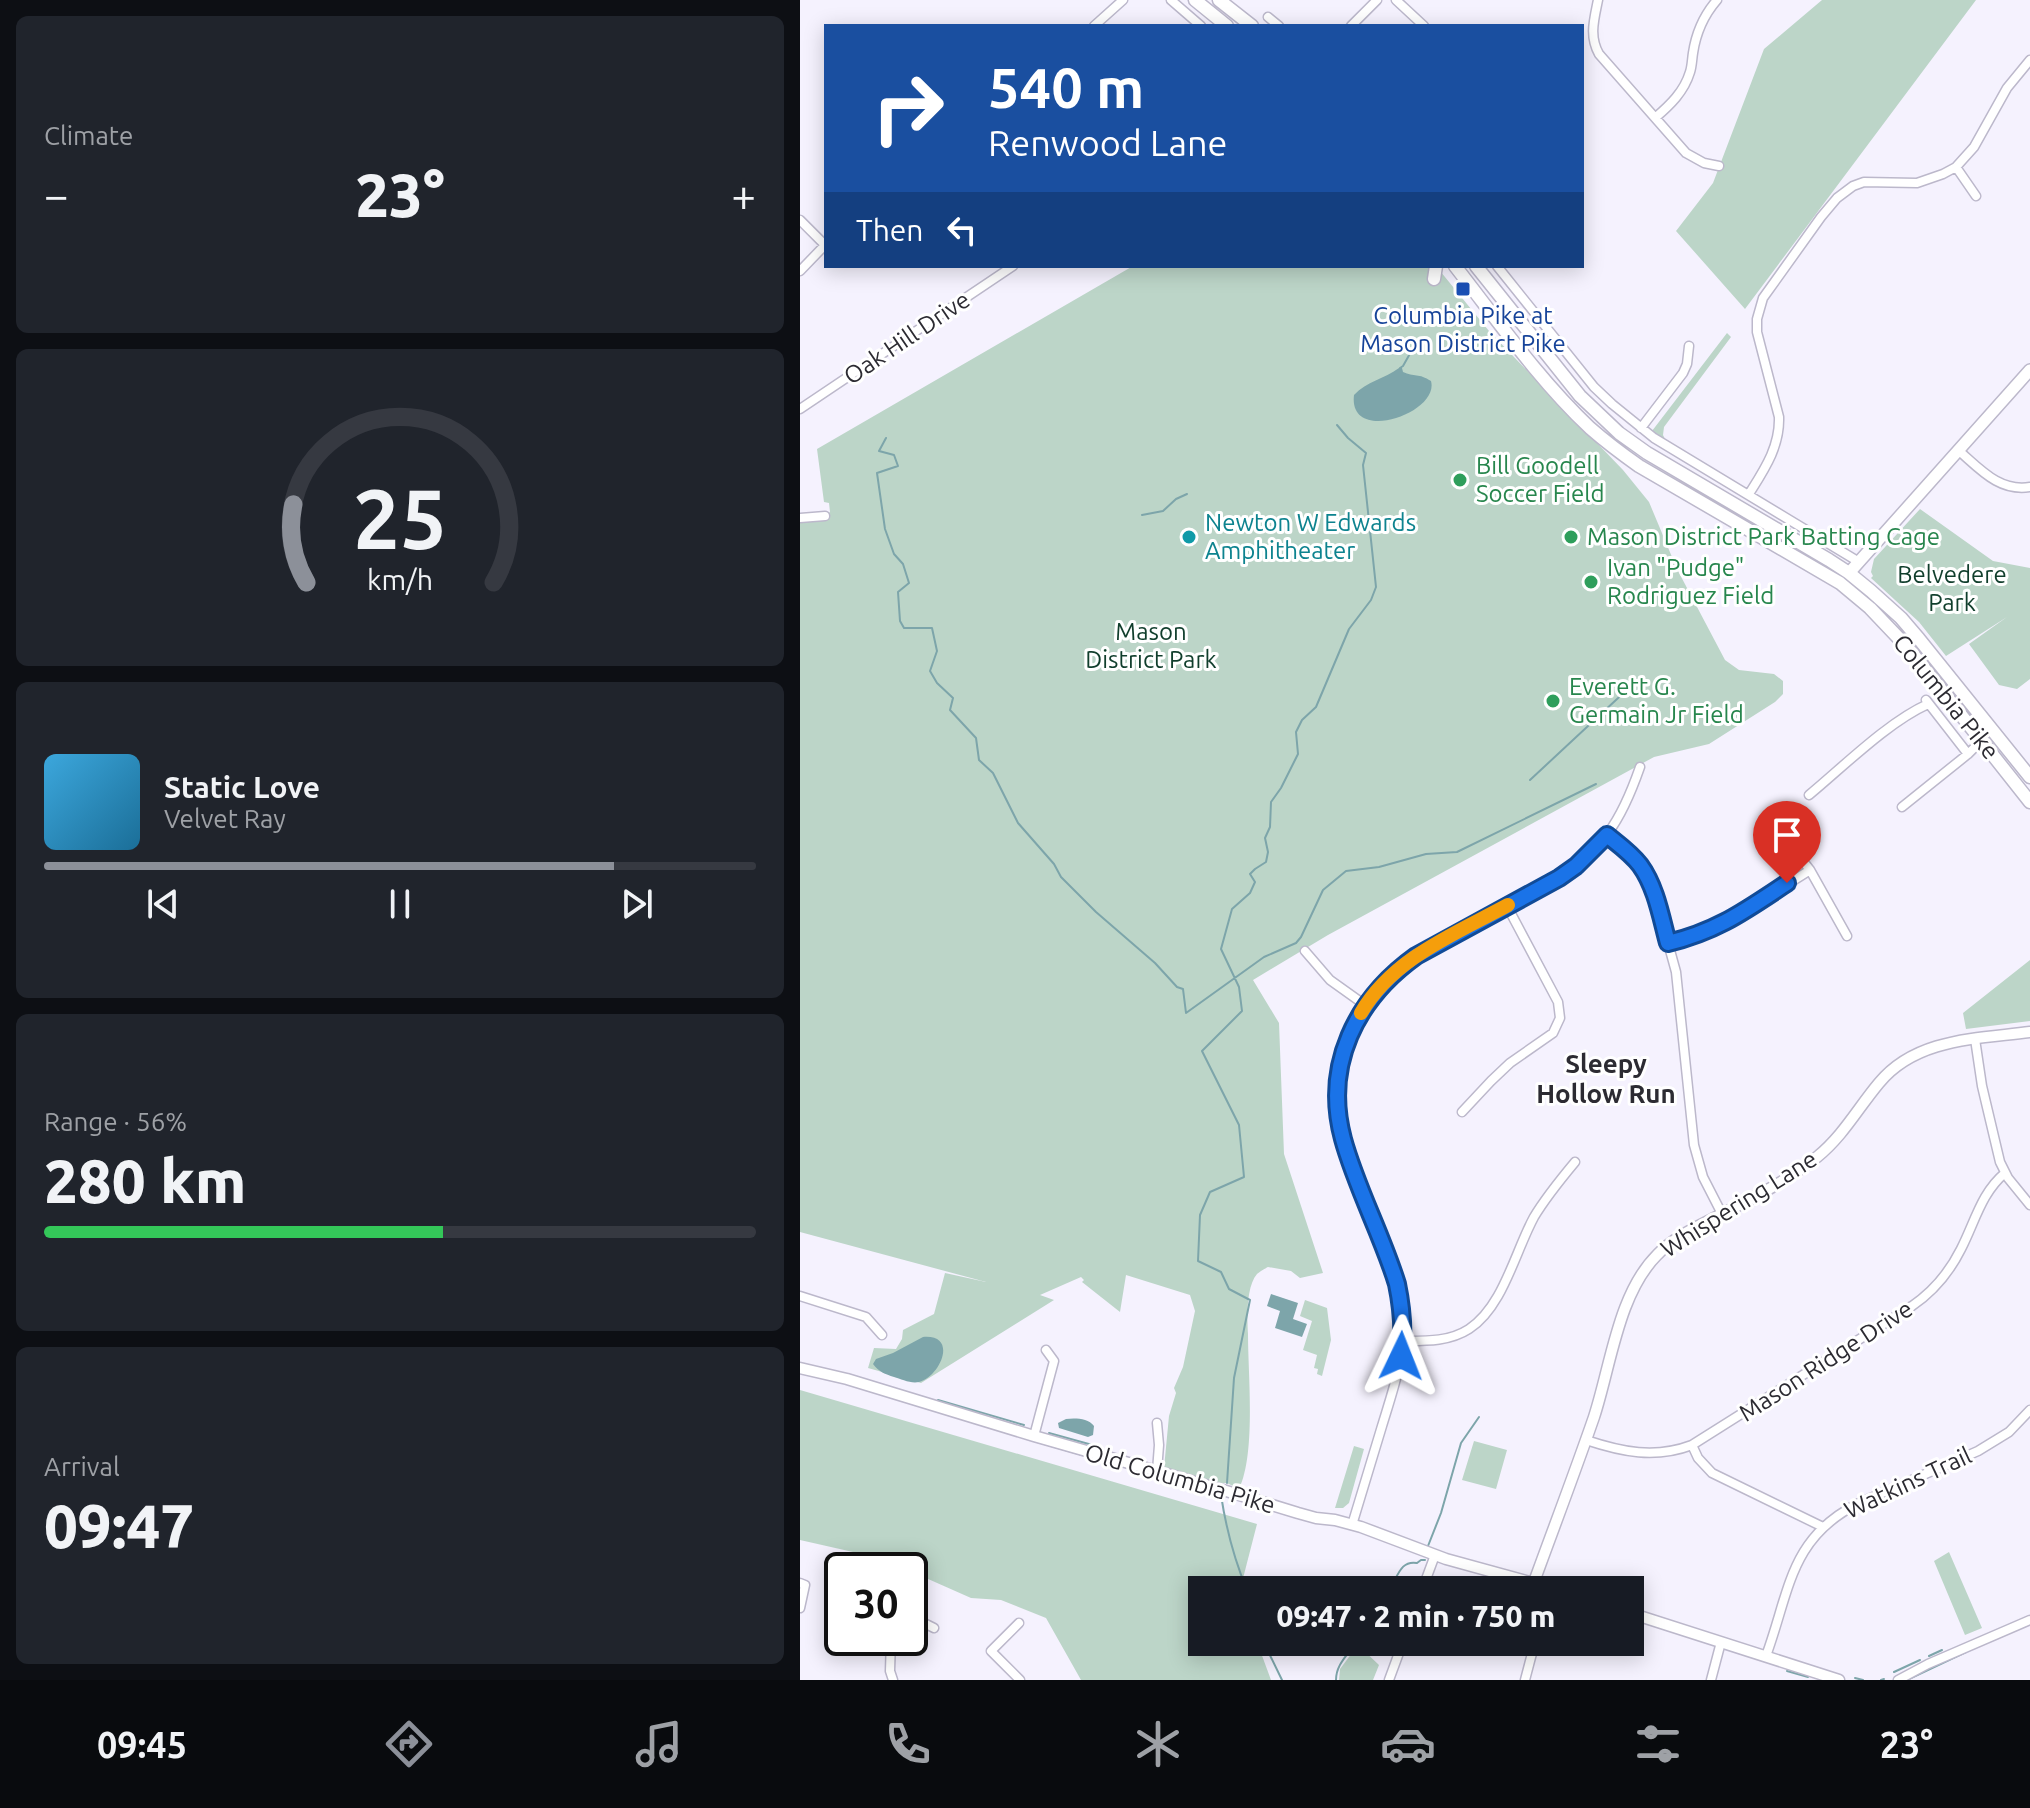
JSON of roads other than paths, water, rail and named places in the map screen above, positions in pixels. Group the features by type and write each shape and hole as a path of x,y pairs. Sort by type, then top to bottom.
{"main road":[{"path":"1195,0 1225,24"},
{"path":"1219,0 1249,24"},
{"name":"Columbia Pike","path":"1457,268 1546,381 1610,445 1639,466 1845,578 1890,628 2030,802"},
{"name":"Columbia Pike","path":"1478,268 1572,388 1619,433 1889,606 2030,777"},
{"path":"1845,578 2030,370"}],"street":[{"path":"1096,24 1123,0"},
{"path":"1171,0 1199,24"},
{"path":"1353,24 1377,0"},
{"path":"1396,0 1422,24"},
{"path":"1598,0 1592,29 1599,54 1686,153 1704,163 1719,166"},
{"path":"1655,118 1685,85 1692,68 1699,29 1717,0"},
{"path":"1268,17 1277,24"},
{"path":"1749,494 1773,452 1779,428 1779,417 1757,332 1763,298 1773,282 1821,217 1853,186 1871,181 1917,183 1956,167 1974,147 2002,96 2030,60"},
{"path":"1956,167 1976,196"},
{"path":"800,220 824,242"},
{"path":"800,271 824,246"},
{"name":"Oak Hill Drive","path":"800,409 1010,268"},
{"path":"1499,268 1587,379 1641,428 1859,562"},
{"path":"1641,428 1683,373 1689,346"},
{"path":"1958,450 1999,483 2017,488 2030,487"},
{"path":"800,518 825,516"},
{"path":"1809,795 1895,724 1927,702 1968,754"},
{"path":"1902,807 1981,741"},
{"path":"1352,1525 1397,1375 1402,1341 1397,1284 1349,1158 1339,1123 1338,1087 1349,1036 1365,1005 1383,982 1416,956 1576,866 1607,835 1626,803 1640,767"},
{"path":"1773,823 1810,870 1847,936"},
{"path":"1607,835 1633,857 1654,892 1676,972 1694,1145 1703,1177 1722,1214"},
{"path":"1668,943 1728,922 1810,870"},
{"path":"1462,1112 1510,1063 1553,1033 1560,1018 1558,1002 1507,906"},
{"path":"1305,951 1330,980 1365,1005"},
{"name":"Whispering Lane","path":"1536,1576 1595,1414 1626,1306 1638,1280 1656,1255 1683,1234 1779,1184 1818,1156 1839,1136 1881,1081 1903,1061 1931,1047 2030,1032"},
{"path":"1975,1039 1996,1147 2005,1173 2030,1205"},
{"path":"1402,1341 1444,1339 1458,1335 1479,1321 1495,1301 1540,1208 1575,1162"},
{"name":"Mason Ridge Drive","path":"1586,1440 1613,1449 1644,1454 1692,1445 1921,1300 1934,1289 1953,1264 1986,1194 2005,1173"},
{"path":"800,1296 866,1317 882,1335"},
{"path":"1034,1436 1054,1361 1046,1350"},
{"name":"Old Columbia Pike","path":"800,1368 847,1379 1316,1518 1352,1525 1435,1555 1512,1576"},
{"name":"Watkins Trail","path":"1766,1656 1796,1563 1823,1527 1859,1503 1978,1451 2009,1432 2030,1410"},
{"path":"1157,1423 1157,1471"},
{"path":"1692,1445 1698,1458 1712,1473 1823,1527"},
{"path":"1427,1576 1435,1555"},
{"path":"800,1583 805,1585 800,1606"},
{"path":"1644,1617 1839,1680"},
{"path":"1898,1680 2030,1620"},
{"path":"1019,1623 991,1651 1020,1680"},
{"path":"928,1625 934,1628"},
{"path":"1711,1680 1721,1642"},
{"path":"890,1656 893,1680"},
{"path":"1389,1680 1398,1656"},
{"path":"1525,1680 1531,1656"}],"water":[{"path":"1399,368 1431,381 1430,393 1422,404 1394,419 1378,421 1365,418 1356,410 1354,395 1364,386"},
{"path":"1271,1294 1298,1303 1293,1319 1307,1324 1302,1337 1275,1328 1280,1311 1267,1306"},
{"path":"923,1337 941,1342 943,1349 939,1365 927,1379 906,1381 882,1372 873,1364 876,1359"},
{"path":"1066,1419 1088,1421 1094,1426 1093,1435 1088,1437 1059,1428 1058,1423"}],"waterway":[{"path":"1400,368 1412,350"},
{"path":"1227,1483 1234,1378 1250,1300 1229,1289 1221,1272 1198,1261 1200,1215 1210,1192 1244,1177 1239,1125 1202,1051 1242,1011 1239,987 1221,949 1232,909 1250,893 1255,882 1250,874 1266,862 1268,852 1265,838 1270,827 1271,802 1298,754 1296,732 1302,720 1316,707 1349,629 1371,600 1376,587 1363,465 1366,453 1337,425"},
{"path":"886,438 879,451 894,455 898,466 877,473 885,529 909,583 898,592 900,621 904,628 932,628 937,651 930,671 937,683 953,698 950,710 976,738 979,760 993,773 1018,823 1054,864 1061,877 1177,987 1183,989 1186,1013 1264,957 1296,943 1323,890 1346,871 1379,867 1426,854 1457,852 1596,784"},
{"path":"1142,515 1163,511 1187,494"},
{"path":"1530,780 1631,686"},
{"path":"938,1400 1024,1425"},
{"path":"1428,1546 1461,1443 1479,1417"},
{"path":"1049,1433 1096,1446"},
{"path":"1034,1441 1110,1463"},
{"path":"1221,1495 1242,1576"},
{"path":"1397,1576 1407,1564 1425,1560"},
{"path":"1929,1656 1942,1650"},
{"path":"1907,1680 1966,1652"},
{"path":"1270,1656 1282,1680"},
{"path":"1336,1680 1346,1656"},
{"path":"1894,1672 1920,1660"},
{"path":"1787,1671 1808,1677"},
{"path":"1855,1678 1863,1680"}],"place":[{"name":"Columbia Pike at Mason District Pike","path":"1463,289"},
{"name":"Bill Goodell Soccer Field","path":"1460,480"},
{"name":"Newton W Edwards Amphitheater","path":"1189,537"},
{"name":"Mason District Park Batting Cage","path":"1571,537"},
{"name":"Ivan \"Pudge\" Rodriguez Field","path":"1591,582"},
{"name":"Everett G. Germain Jr Field","path":"1553,701"}],"district":[{"name":"Sleepy Hollow Run","path":"1606,1079"}],"park label":[{"name":"Belvedere Park","path":"1952,589"},
{"name":"Mason District Park","path":"1151,646"}]}
